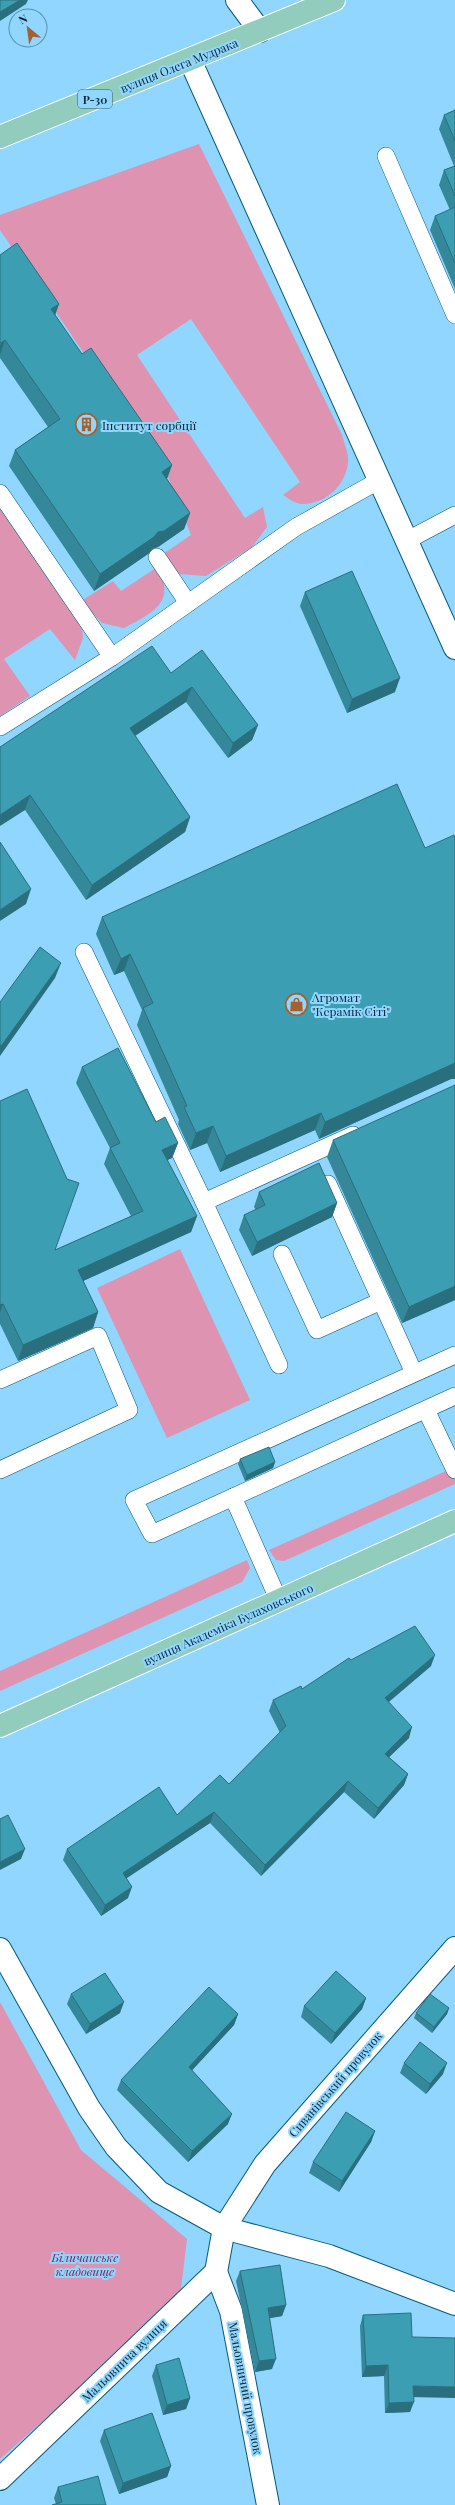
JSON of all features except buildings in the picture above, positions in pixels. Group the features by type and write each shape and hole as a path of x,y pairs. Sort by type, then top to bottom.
{"main road":[{"name":"вулиця Олега Мудрака","path":"0,137 334,0"},
{"name":"вулиця Академіка Булаховського","path":"0,1726 455,1521"}],"street":[{"path":"237,0 260,31"},
{"path":"190,60 378,481 455,648"},
{"name":"Сиванівський провулок","path":"224,2228 265,2164 455,1948"},
{"path":"0,1949 89,2108 116,2147 158,2192 224,2228 329,2256 455,2304"},
{"path":"216,2272 224,2228"},
{"name":"Мальовнича вулиця","path":"0,2479 216,2272"},
{"name":"Мальовничий провулок","path":"216,2272 230,2311 268,2505"}],"lane":[{"path":"386,156 455,315"},
{"path":"0,727 112,657 296,527 378,481"},
{"path":"0,493 112,657"},
{"path":"406,541 455,515"},
{"path":"157,556 188,603"},
{"path":"84,952 204,1202 279,1365"},
{"path":"204,1202 370,1127"},
{"path":"314,1153 414,1373"},
{"path":"282,1254 317,1330 381,1301"},
{"path":"0,1380 98,1336 129,1410 0,1470"},
{"path":"455,1355 134,1500 152,1534 455,1396"},
{"path":"426,1410 455,1470"},
{"path":"233,1497 279,1601"}],"green space":[{"path":"199,144 342,435 348,459 343,478 339,485 327,497 311,503 300,504 295,502 283,495 300,482 191,319 137,355 245,518 263,507 267,527 252,547 206,576 179,574 163,554 191,535 168,477 0,230 0,215"},
{"path":"0,509 82,627 83,638 75,660 50,629 4,659 30,696 0,716"},
{"path":"156,568 162,579 164,589 163,598 152,612 124,628 102,623 81,601 113,581 121,591"},
{"path":"180,1249 250,1400 167,1438 97,1288"},
{"path":"455,1467 455,1484 284,1561 276,1560 269,1550"},
{"path":"247,1560 250,1568 242,1582 0,1691 0,1671"},
{"name":"Біличанське кладовище","path":"0,2002 81,2150 187,2239 181,2289 53,2412 0,2459"}],"place":[{"name":"Інститут сорбції","path":"86,425"},
{"name":"Агромат \"Керамік Сіті\"","path":"297,1004"}]}
